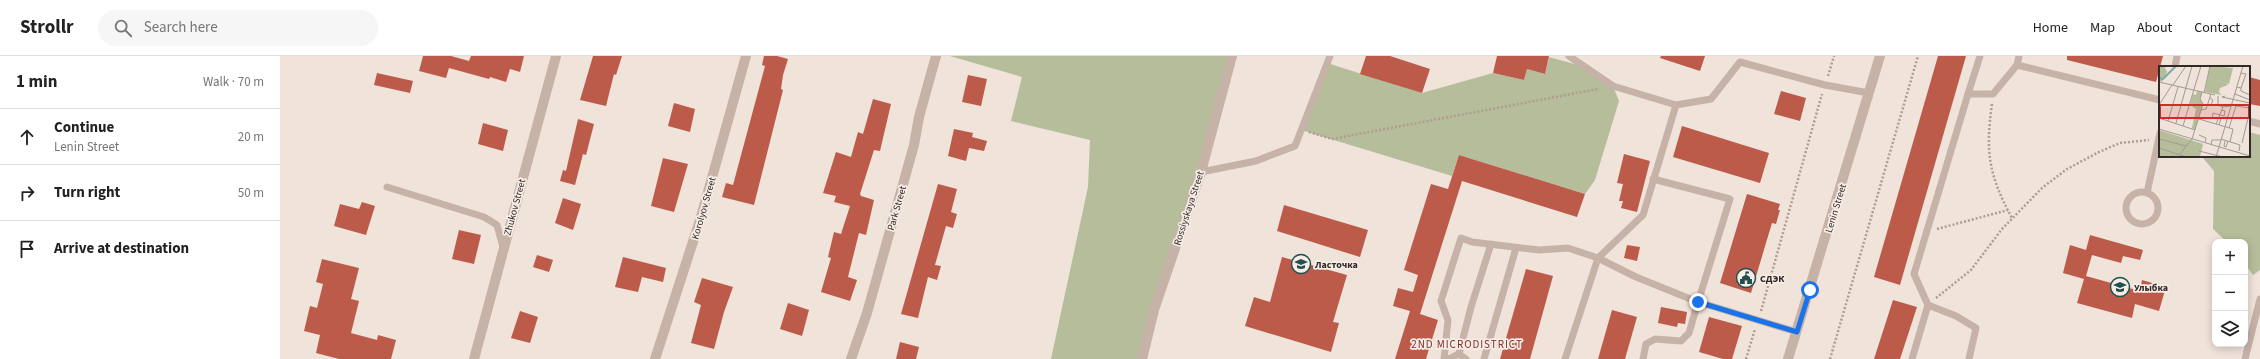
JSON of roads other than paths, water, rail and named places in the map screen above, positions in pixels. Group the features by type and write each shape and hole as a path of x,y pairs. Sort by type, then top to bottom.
{"street":[{"name":"Zhukov Street","path":"474,359 503,247 556,56"},
{"name":"Korolyov Street","path":"655,359 701,217 746,56"},
{"name":"Park Street","path":"851,359 867,313 914,145 919,117 936,56"},
{"name":"Rossiyskaya Street","path":"1142,359 1154,310 1201,172 1232,56"},
{"name":"Lenin Street","path":"1788,359 1880,56"}],"lane":[{"path":"1201,172 1256,161 1295,146 1330,56"},
{"path":"1569,56 1613,86 1676,105 1711,99 1740,62 1825,85 1869,93"},
{"path":"1912,359 1928,305 1914,274 1980,56"},
{"path":"1968,94 1993,94 2017,65 2019,56"},
{"path":"2175,66 2177,56"},
{"path":"2017,65 2159,100"},
{"path":"1565,359 1598,258 1643,215 1676,105"},
{"path":"2250,122 2260,124"},
{"path":"2147,193 2159,136"},
{"path":"1643,359 1646,344 1655,339 1681,341 1689,333 1730,199 1653,179"},
{"path":"387,187 484,217 498,225 503,247"},
{"path":"2147,193 2157,202 2157,214 2151,222 2142,224 2137,223 2128,217 2126,206 2131,197 2136,194 2147,193"},
{"path":"1444,359 1448,320 1441,301 1461,238 1516,248 1539,250 1568,248 1598,258 1636,277 1698,302 1797,332"},
{"path":"1449,359 1459,354 1471,308 1491,244"},
{"path":"1484,359 1516,248"},
{"path":"2245,359 2260,299"},
{"path":"1928,305 1956,316 1976,328 1969,359"},
{"path":"1459,354 1466,359"}],"place":[{"name":"Ласточка","path":"1301,264"},
{"name":"СДЭК","path":"1746,278"},
{"name":"Улыбка","path":"2120,287"}],"district":[{"name":"2ND MICRODISTRICT","path":"1467,344"}]}
